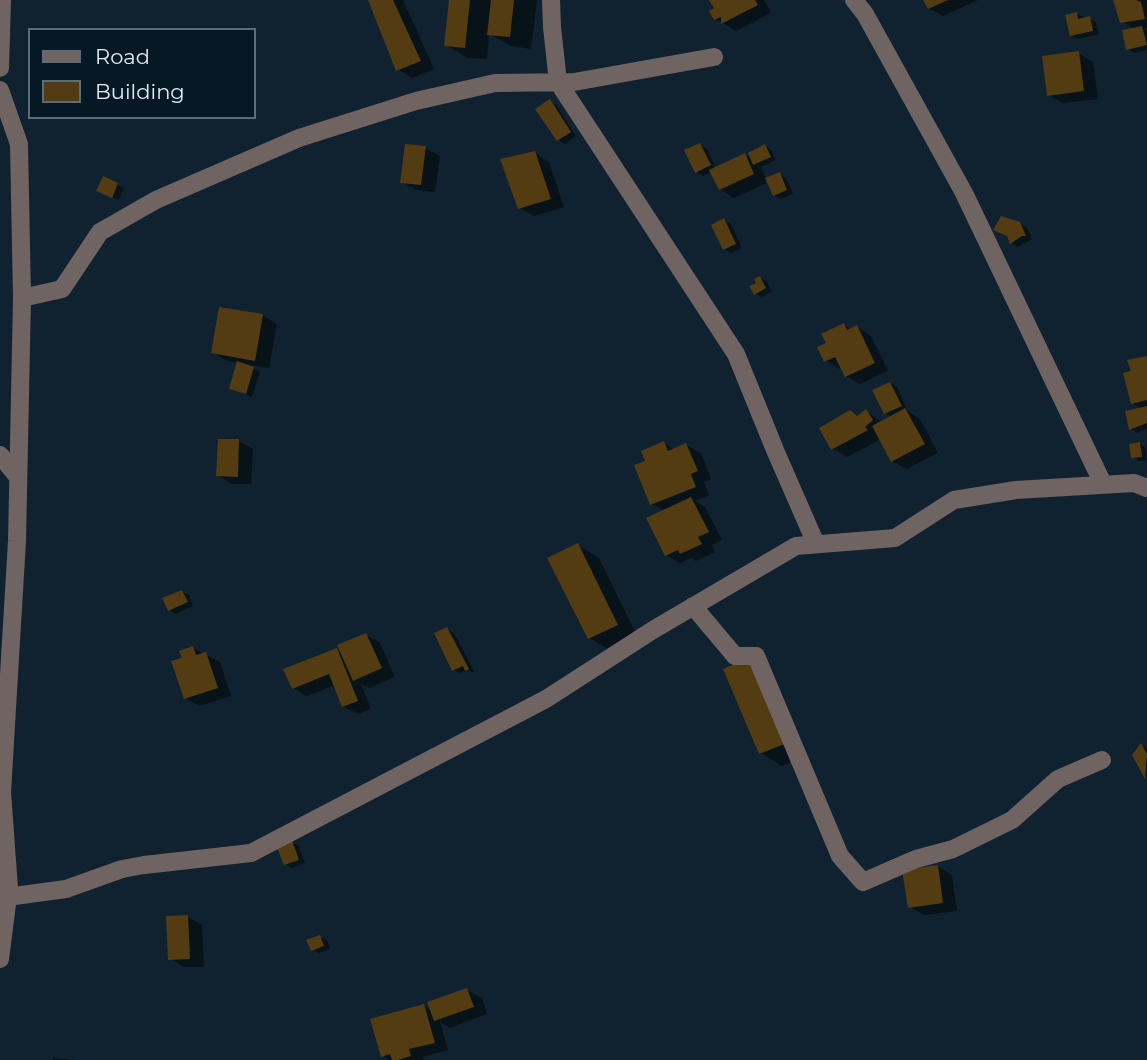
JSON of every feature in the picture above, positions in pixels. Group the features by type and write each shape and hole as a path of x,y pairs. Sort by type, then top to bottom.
{"street":[{"path":"0,68 2,0"},
{"path":"551,0 558,82 736,354 817,544"},
{"path":"854,0 865,15 964,193 1103,484"},
{"path":"22,298 62,289 100,232 156,200 299,138 416,100 495,83 574,82 714,57"},
{"path":"0,90 19,144 22,298 17,541 3,736 2,792 9,888 0,959"},
{"path":"0,455 18,477"},
{"path":"7,897 66,889 144,864 251,853 545,699 693,606 796,546 895,538 954,500 1016,490 1103,484 1134,483 1147,488"},
{"path":"693,606 735,656 756,656 840,856 863,882 916,859 953,849 1012,820 1058,779 1102,760"}],"building":[{"path":"368,0 393,0 421,61 396,71"},
{"path":"449,0 470,0 465,48 444,46"},
{"path":"491,0 514,0 510,37 487,35"},
{"path":"709,0 755,0 758,5 721,24 721,17 714,20 709,11 714,8"},
{"path":"923,0 948,0 928,9"},
{"path":"1113,0 1141,2 1145,19 1120,23"},
{"path":"1077,12 1078,19 1090,16 1093,31 1070,36 1065,15"},
{"path":"1142,26 1147,45 1126,50 1122,30"},
{"path":"1079,51 1084,91 1047,96 1042,56"},
{"path":"550,99 571,132 557,141 535,109"},
{"path":"700,143 711,165 695,173 684,150"},
{"path":"405,144 426,146 421,185 400,183"},
{"path":"765,144 771,157 753,165 748,153"},
{"path":"535,151 551,199 518,209 500,159"},
{"path":"745,153 754,174 719,190 709,170"},
{"path":"780,172 787,190 773,196 765,178"},
{"path":"103,176 118,183 112,198 96,191"},
{"path":"1001,216 1020,222 1026,236 1010,244 1007,236 993,230"},
{"path":"724,218 736,244 723,250 711,225"},
{"path":"760,276 766,288 754,295 749,286 756,283 754,279"},
{"path":"219,307 263,314 255,361 211,353"},
{"path":"844,323 847,330 857,325 875,363 845,377 835,357 824,362 817,347 826,343 821,334"},
{"path":"1147,356 1147,400 1131,404 1123,373 1131,371 1127,360"},
{"path":"237,361 254,367 246,394 229,389"},
{"path":"890,382 902,406 884,414 872,390"},
{"path":"1147,406 1147,423 1129,430 1125,411"},
{"path":"905,408 925,444 891,462 872,426"},
{"path":"866,409 873,420 865,427 868,430 831,450 819,428 850,410 857,416"},
{"path":"218,439 239,439 238,477 216,476"},
{"path":"664,441 668,451 686,443 698,471 691,474 696,487 650,505 634,465 645,461 641,451"},
{"path":"1140,442 1142,457 1131,458 1129,444"},
{"path":"691,497 709,532 698,537 702,544 680,554 678,550 665,556 646,518"},
{"path":"578,543 618,625 588,639 547,558"},
{"path":"182,590 188,602 168,611 162,598"},
{"path":"447,627 469,669 465,671 463,666 452,671 434,633"},
{"path":"366,633 382,668 353,681 337,645"},
{"path":"193,646 196,655 206,652 218,688 184,699 171,661 182,658 179,651"},
{"path":"337,648 358,701 342,707 329,674 292,689 283,669"},
{"path":"750,658 787,743 759,754 723,669"},
{"path":"1141,743 1147,754 1145,779 1132,755"},
{"path":"292,840 299,860 284,865 276,845"},
{"path":"938,865 943,903 908,908 902,870"},
{"path":"188,915 190,959 168,960 166,916"},
{"path":"320,935 324,946 311,951 306,940"},
{"path":"467,988 474,1007 434,1021 427,1002"},
{"path":"424,1004 435,1043 409,1049 411,1056 398,1060 392,1060 390,1054 381,1057 370,1019"}]}
